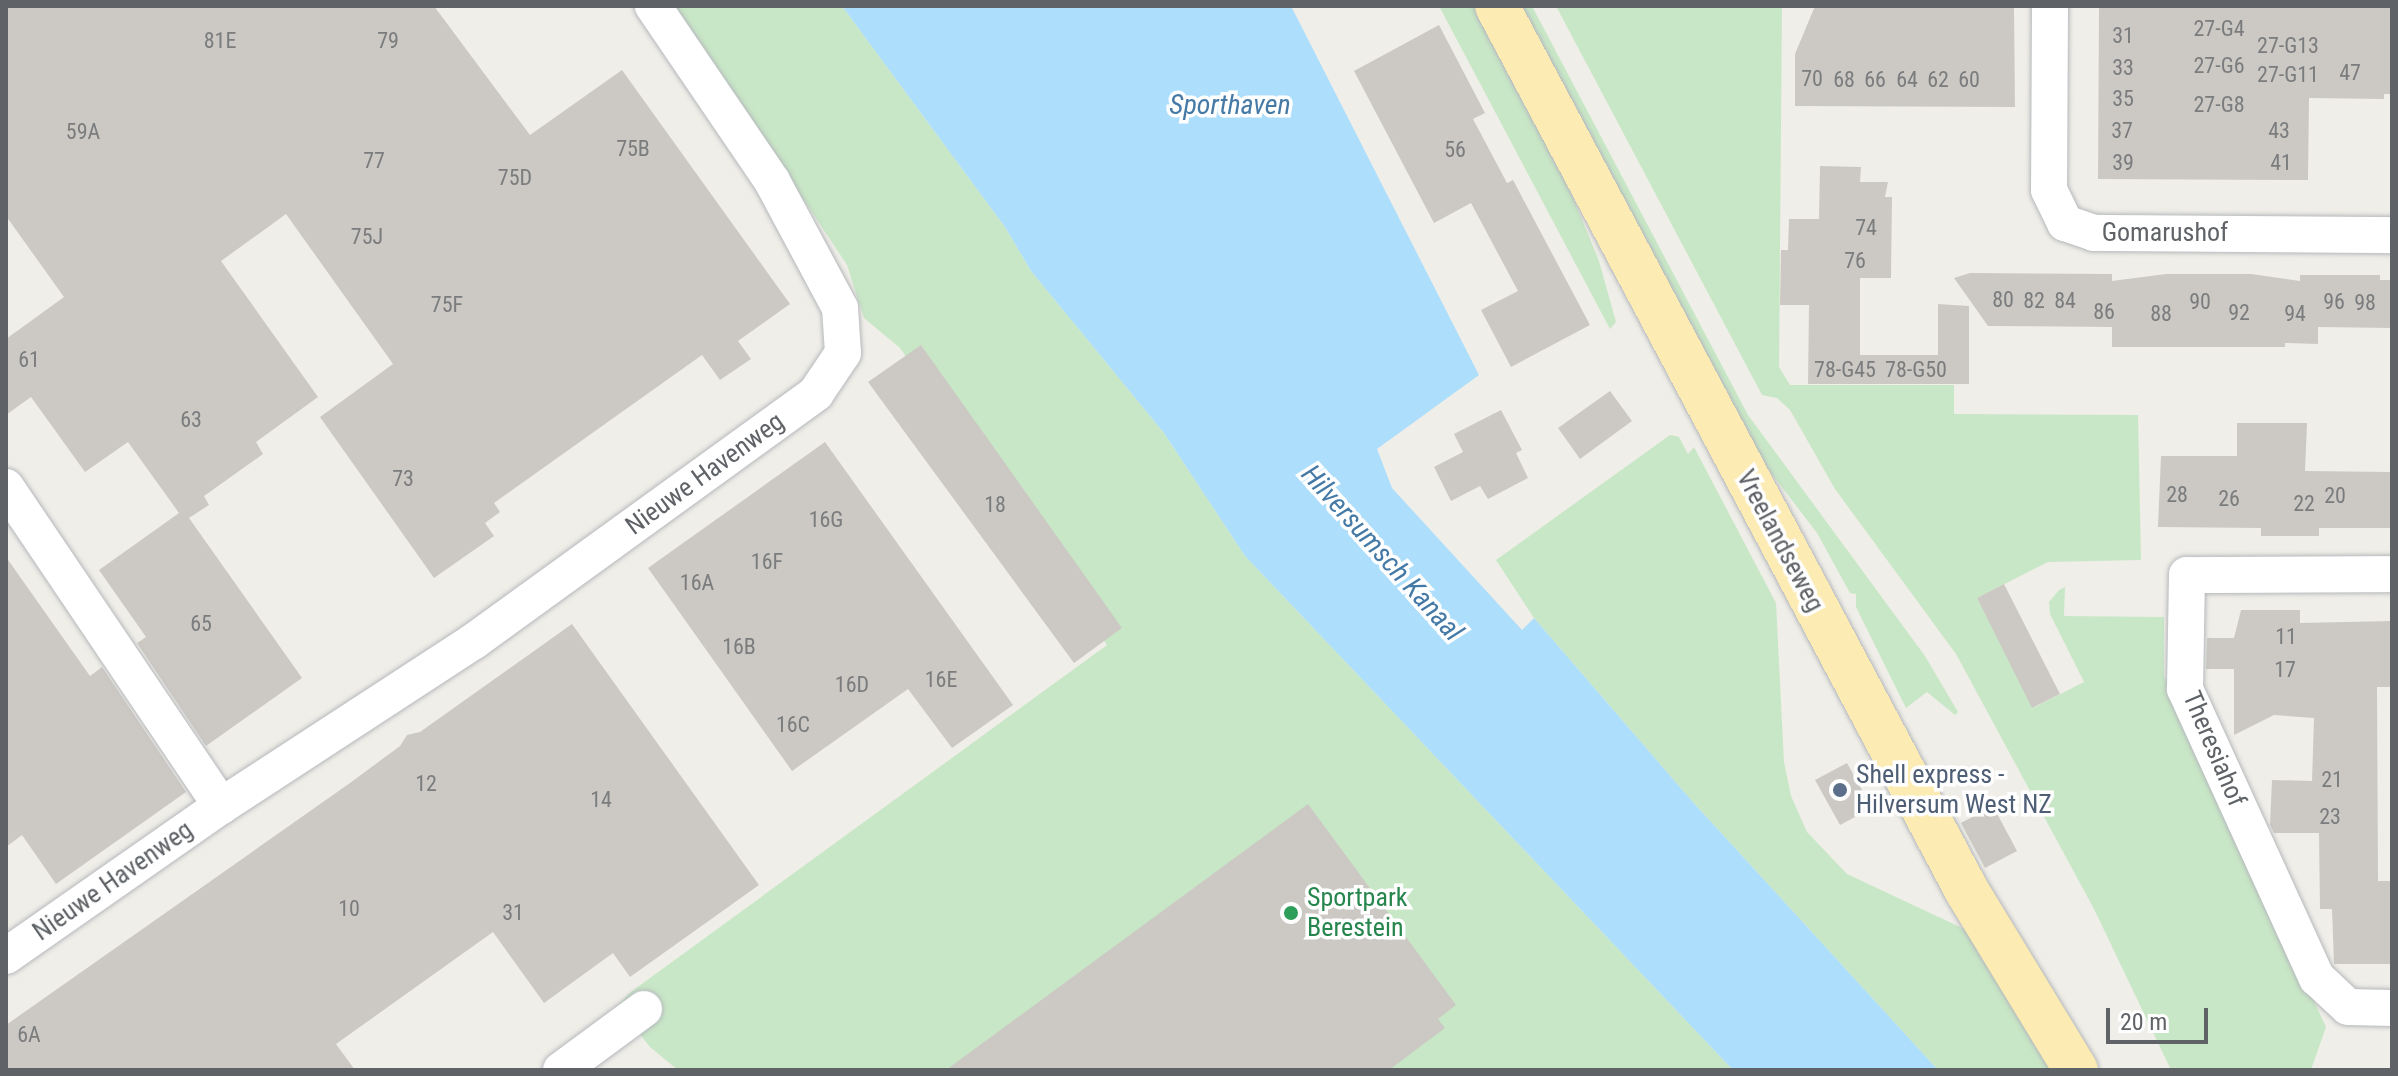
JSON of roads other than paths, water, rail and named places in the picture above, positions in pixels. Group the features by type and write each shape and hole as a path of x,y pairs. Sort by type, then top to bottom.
{"main road":[{"name":"Vreelandseweg","path":"1497,6 1967,891 2076,1070"}],"street":[{"name":"Nieuwe Havenweg","path":"6,956 221,806 474,641 816,393 843,353 840,308 772,181 653,6"},
{"name":"Gomarushof","path":"2050,6 2049,190 2065,223 2094,233 2392,235"},
{"name":"Nieuwe Havenweg","path":"6,487 221,806"},
{"name":"Theresiahof","path":"2392,574 2187,575 2185,689 2317,978 2348,1007 2392,1008"},
{"path":"561,1070 644,1009"}],"water":[{"path":"842,6 1291,6 1479,375 1377,449 1392,488 1522,630 1534,618 1691,800 1938,1070 1733,1070 1245,556 1164,433 1031,271 1005,227"}],"place":[{"name":"Shell express - Hilversum West NZ","path":"1840,790"},
{"name":"Sportpark Berestein","path":"1291,913"}],"water label":[{"name":"Sporthaven","path":"1230,105"},
{"name":"Hilversumsch Kanaal","path":"1382,553"}]}
